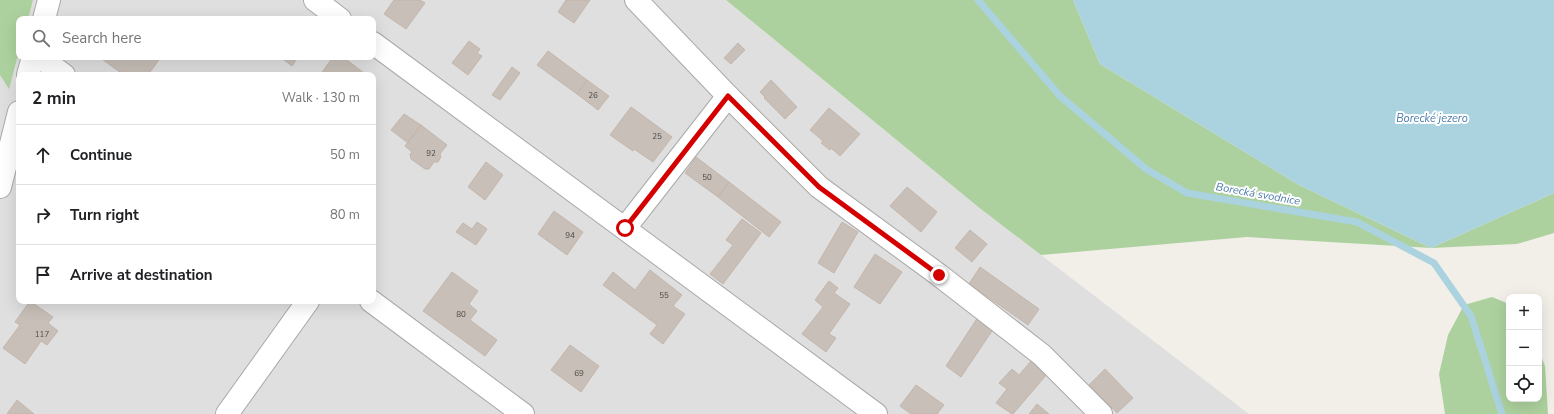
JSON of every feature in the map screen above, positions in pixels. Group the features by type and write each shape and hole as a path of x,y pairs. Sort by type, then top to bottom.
{"street":[{"path":"45,16 49,0"},
{"path":"315,0 336,16"},
{"path":"636,0 728,96 819,187 939,275 1042,354 1101,414"},
{"path":"376,45 876,414"},
{"path":"29,72 32,60"},
{"path":"44,60 60,72"},
{"path":"625,228 728,96"},
{"path":"0,187 16,124"},
{"path":"227,414 306,304"},
{"path":"375,304 523,414"}],"shaded area":[{"path":"0,0 726,0 977,206 1249,414 0,414"}],"green space":[{"path":"0,0 33,0 29,16 16,16 17,60 9,89 0,75"},
{"path":"726,0 1073,0 1100,64 1299,185 1431,248 1247,237 1041,255 977,206"},
{"path":"1554,193 1554,233 1517,244 1431,248"},
{"path":"1492,297 1506,303 1506,402 1542,402 1542,358 1545,366 1548,414 1445,414 1439,374 1448,335 1464,305"}],"water":[{"name":"Borecké jezero","path":"1073,0 1554,0 1554,193 1431,248 1299,185 1100,64"}],"building":[{"path":"394,0 420,0 425,3 406,29 384,14"},
{"path":"566,0 590,0 574,23 558,12"},
{"path":"469,41 480,49 477,53 482,56 468,75 452,63"},
{"path":"738,43 745,50 731,64 724,58"},
{"path":"548,51 587,80 577,94 537,65"},
{"path":"103,60 159,60 150,72 120,72"},
{"path":"284,60 296,60 292,66"},
{"path":"331,60 347,60 363,72 322,72"},
{"path":"512,67 520,73 500,100 492,95"},
{"path":"587,80 609,96 598,110 577,94"},
{"path":"771,80 797,107 785,119 760,92"},
{"path":"631,107 672,137 653,162 634,149 633,151 610,135"},
{"path":"829,108 860,134 840,156 831,148 830,150 821,143 823,141 810,130"},
{"path":"404,114 421,125 408,143 391,130"},
{"path":"421,125 447,145 440,154 441,157 438,162 434,162 429,169 425,169 411,159 410,154 412,152 405,146"},
{"path":"696,157 729,182 718,197 685,173"},
{"path":"486,162 503,175 485,200 468,187"},
{"path":"729,182 781,222 769,237 718,197"},
{"path":"907,187 937,212 921,232 890,206"},
{"path":"554,211 583,232 567,255 538,234"},
{"path":"742,219 761,233 723,284 710,274 733,245 726,240"},
{"path":"477,222 487,229 476,245 456,232 463,223 472,229"},
{"path":"842,222 858,232 834,273 818,263"},
{"path":"970,230 987,244 972,262 955,248"},
{"path":"875,254 902,272 880,304 854,287"},
{"path":"980,267 1039,309 1028,325 969,284"},
{"path":"650,270 682,295 673,306 685,314 663,344 650,334 657,325 603,285 613,272 635,290"},
{"path":"452,272 478,291 469,304 477,311 470,320 497,340 485,356 423,311"},
{"path":"829,281 838,288 834,293 850,304 829,334 836,338 826,352 802,334 823,307 815,300"},
{"path":"28,304 34,304 53,317 48,323 58,331 47,345 41,341 25,364 3,348 20,325 15,322"},
{"path":"978,317 994,328 961,377 946,366"},
{"path":"570,345 599,366 581,392 551,370"},
{"path":"1032,360 1048,373 1012,414 996,403 1007,389 999,383 1012,369 1019,375"},
{"path":"1105,369 1133,398 1117,413 1089,385"},
{"path":"916,385 944,405 937,414 911,414 900,406"},
{"path":"17,400 34,414 7,414"},
{"path":"1037,404 1049,414 1029,414"}],"waterway":[{"name":"Borecká svodnice","path":"978,0 1060,96 1146,169 1187,193 1357,222 1434,263 1471,316 1502,414"}],"route":[{"path":"625,228 728,96 819,187 939,275"}]}
